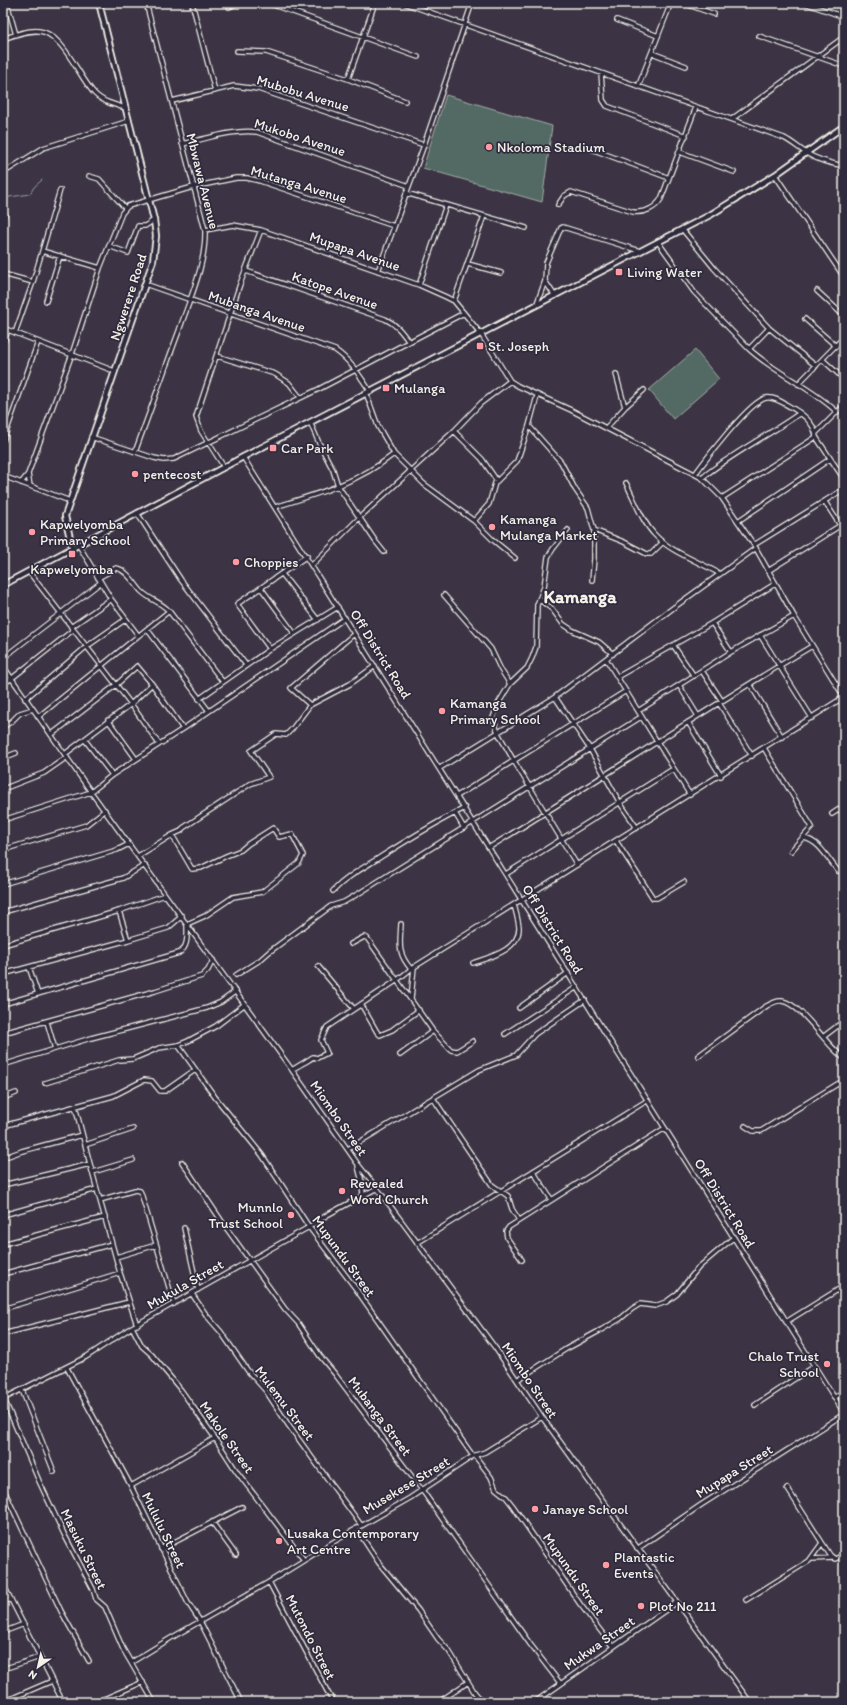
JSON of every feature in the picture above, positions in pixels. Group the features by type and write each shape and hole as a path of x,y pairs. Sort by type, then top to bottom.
{"street":[{"path":"7,3 16,34"},
{"name":"Ngwerere Road","path":"72,547 65,516 145,284 155,250 154,220 99,3"},
{"name":"Mbwawa Avenue","path":"135,452 204,257 205,230 146,3"},
{"path":"192,3 215,91"},
{"path":"229,8 239,3"},
{"path":"268,3 418,57"},
{"path":"348,79 375,3"},
{"path":"404,3 784,138 795,143 806,153 822,161 844,166"},
{"path":"378,270 424,144 472,3"},
{"path":"638,87 671,3"},
{"path":"684,3 714,14"},
{"path":"805,3 844,17"},
{"path":"617,20 658,36"},
{"path":"3,39 16,34 39,31 51,36 62,46 95,94 107,101 126,108"},
{"path":"759,36 844,66"},
{"path":"732,119 844,37"},
{"path":"237,51 266,52 348,79 405,101"},
{"path":"652,53 686,66"},
{"path":"601,73 604,100 607,106 686,136"},
{"name":"Mubobu Avenue","path":"172,101 234,86 258,88 424,144"},
{"path":"558,205 564,196 571,192 633,212 650,210 659,203 680,152 696,107"},
{"path":"3,173 43,148 129,121"},
{"path":"3,585 243,457 536,306 735,201 775,175 844,126"},
{"name":"Mukobo Avenue","path":"182,144 246,131 257,132 409,186"},
{"path":"586,147 669,178"},
{"path":"680,152 734,172"},
{"path":"775,175 844,277"},
{"path":"21,483 28,474 72,354 100,268 125,208 99,179 94,176 89,176"},
{"name":"Mutanga Avenue","path":"125,208 149,199 193,187 236,178 247,178 394,226"},
{"path":"15,333 33,282 60,190"},
{"path":"406,193 526,228"},
{"path":"419,285 446,205"},
{"path":"3,219 5,214"},
{"path":"454,301 484,216"},
{"path":"109,246 128,253 138,226 145,226 154,220"},
{"name":"Mupapa Avenue","path":"205,230 233,225 261,230 419,285 454,301 481,334 510,380"},
{"path":"536,306 545,281 546,263 549,253 558,231 563,227 640,251"},
{"path":"682,229 714,268 769,328 816,366"},
{"path":"224,467 197,424 196,417 261,230"},
{"path":"658,242 694,292 756,356 798,384 820,396 838,412"},
{"path":"42,251 100,268"},
{"path":"46,301 60,256"},
{"path":"468,264 501,273"},
{"name":"Katope Avenue","path":"246,272 385,319 400,328 409,342"},
{"path":"3,274 33,282"},
{"path":"545,281 555,296"},
{"name":"Mubanga Avenue","path":"145,284 328,347 342,354 356,370 368,392 378,426 394,454 434,493 474,521 493,540 515,558"},
{"path":"817,291 844,316"},
{"path":"91,437 164,460 174,459 356,370 464,314"},
{"path":"805,319 836,346"},
{"path":"3,328 114,371"},
{"path":"749,349 769,328"},
{"path":"3,344 8,330"},
{"path":"798,384 844,338"},
{"path":"3,441 38,342"},
{"path":"217,356 275,374 288,383 300,398"},
{"path":"823,360 844,379"},
{"path":"616,374 625,407"},
{"path":"292,1070 300,1064 306,1063 313,1057 317,1058 327,1053 321,1040 325,1029 396,981 412,968 721,776 844,697 775,584 755,547 722,498 702,478 558,404 536,396 510,380 480,403 454,431 359,518 312,565"},
{"path":"606,428 625,407 644,390"},
{"path":"474,521 488,504 493,487 497,481 517,461 529,426 536,396"},
{"path":"695,474 722,440 754,404 769,397 800,413 809,421 830,459 844,479"},
{"path":"722,498 816,435 844,406"},
{"path":"702,478 721,463 758,442 800,413"},
{"path":"310,422 316,438 333,470 338,486 384,552"},
{"path":"529,426 549,447 563,465 575,489 588,508 594,530 592,580"},
{"path":"454,431 482,458 497,481"},
{"path":"275,507 338,486 364,475 394,454"},
{"name":"Off District Road","path":"243,457 490,847 844,1414"},
{"path":"738,521 830,459"},
{"path":"28,474 30,486"},
{"path":"3,476 70,501"},
{"path":"626,483 646,523 654,534 663,542 720,574"},
{"path":"440,768 555,697 755,547 844,489"},
{"path":"768,571 842,524 825,502"},
{"path":"137,513 181,580 246,665"},
{"path":"568,530 550,553 544,587 536,612 536,648 527,668 510,684 495,711 494,724 528,787 577,865"},
{"path":"594,530 624,542 647,554 651,554 663,542"},
{"path":"78,544 100,582 138,636"},
{"path":"270,649 237,604 307,556"},
{"path":"98,578 116,568 120,569 144,594 160,602 170,611 223,682"},
{"path":"29,572 131,704 159,744"},
{"path":"282,574 318,620"},
{"path":"3,658 100,582"},
{"path":"617,677 712,623 775,584"},
{"path":"261,588 294,634"},
{"path":"444,595 491,649 501,670 510,684"},
{"path":"3,683 11,679 72,628 111,598"},
{"path":"539,599 552,610 563,624 572,630 599,642 614,654"},
{"path":"199,699 270,649 338,607"},
{"path":"38,717 170,611"},
{"path":"638,710 731,652 794,616"},
{"path":"3,820 91,792 112,775 183,729 345,618"},
{"path":"25,699 86,647 126,619"},
{"path":"712,623 731,652"},
{"path":"147,629 209,711"},
{"path":"310,705 291,688 354,634"},
{"path":"760,635 812,718"},
{"path":"673,645 694,676"},
{"path":"490,847 812,646"},
{"path":"606,659 690,795"},
{"name":"Miombo Street","path":"3,666 91,792 214,960 357,1163 496,1349 542,1417 750,1702"},
{"path":"51,734 116,685 137,666 152,684 183,729"},
{"path":"138,856 181,831 183,828 250,784 269,777 251,751 276,734 286,735 310,705 350,684 375,666"},
{"path":"702,671 752,756"},
{"path":"3,789 44,773 108,720 131,704 152,684"},
{"path":"750,684 782,737"},
{"path":"679,685 698,716"},
{"path":"457,796 626,691"},
{"path":"555,697 590,749 620,803 637,828"},
{"path":"3,727 12,722 20,713 33,709"},
{"path":"236,975 260,960 268,952 331,906 344,902 361,892 641,717"},
{"path":"108,720 136,759"},
{"path":"688,722 721,776"},
{"path":"85,740 112,775"},
{"path":"764,748 812,827 791,851"},
{"path":"3,758 16,753"},
{"path":"506,874 673,769"},
{"path":"832,814 844,806"},
{"path":"332,891 350,876 434,824 465,808"},
{"path":"3,850 86,826 105,810"},
{"path":"455,813 464,828"},
{"path":"3,1004 179,952 185,948 187,924 205,916 233,897 262,892 299,863 303,855 292,834 279,837 273,828 241,850 201,868 192,869 172,835"},
{"path":"803,838 810,840 816,845 838,871"},
{"path":"616,841 653,898 658,898 684,882"},
{"path":"3,884 117,850 129,844"},
{"path":"3,912 123,878 144,865"},
{"path":"3,944 119,911 165,895"},
{"path":"473,963 504,951 514,942 518,934 519,926 514,905"},
{"path":"119,911 128,940"},
{"path":"3,974 168,928 182,916"},
{"path":"402,924 400,950 401,957 412,968 411,999"},
{"path":"351,944 364,937 368,938 396,981 443,1043 454,1051 473,1042"},
{"path":"3,1033 47,1022 202,976 214,960"},
{"path":"29,966 38,994"},
{"path":"318,966 354,1009"},
{"path":"520,1008 568,973"},
{"path":"505,1034 577,987"},
{"path":"3,1065 55,1049 207,1008 221,1002 236,991"},
{"path":"348,1149 479,1070 516,1055 535,1034 585,1000"},
{"path":"698,1056 765,1007 778,1001 790,1004 810,1022 833,1049 844,1058"},
{"path":"45,1084 118,1060 133,1059 159,1048 178,1045 188,1041 216,1026 245,1004"},
{"path":"361,1004 376,1032 380,1035 386,1034 419,1010"},
{"path":"823,1037 844,1021"},
{"path":"47,1022 55,1049"},
{"path":"400,1055 433,1031"},
{"name":"Mupundu Street","path":"178,1045 232,1120 262,1155 309,1227 356,1289 474,1456 491,1477 496,1489 506,1497 513,1506 580,1604 614,1647"},
{"path":"3,1119 4,1126 113,1096 144,1080 152,1081 160,1091 165,1092 195,1070"},
{"path":"745,1126 753,1131 761,1131 844,1080"},
{"path":"3,1098 16,1093"},
{"path":"433,1098 492,1185 500,1192 508,1196 512,1209 519,1220"},
{"path":"417,1243 648,1100"},
{"path":"75,1106 120,1273 137,1325"},
{"path":"522,1260 511,1246 505,1233 509,1226 665,1128"},
{"path":"85,1145 133,1129"},
{"path":"8,1156 82,1135"},
{"path":"93,1172 133,1160"},
{"name":"Mubanga Street","path":"182,1162 249,1260 285,1309 298,1323 320,1356 422,1490 530,1644 560,1683"},
{"path":"357,1163 362,1182 363,1196"},
{"path":"3,1185 90,1164"},
{"path":"533,1171 551,1199"},
{"name":"Mukula Street","path":"3,1399 67,1368 132,1327 377,1188"},
{"path":"3,1215 97,1189"},
{"path":"100,1200 135,1190 140,1191 174,1304"},
{"path":"3,1244 105,1216"},
{"path":"184,1228 198,1290"},
{"path":"517,1380 566,1349 613,1323 632,1308 640,1304 655,1306 666,1302 678,1294 699,1267 733,1238"},
{"path":"3,1274 112,1244"},
{"path":"116,1257 156,1245"},
{"path":"3,1309 120,1273"},
{"path":"786,1322 844,1286"},
{"name":"Mulemu Street","path":"192,1294 207,1316 216,1324 248,1371 264,1388 289,1426 361,1525"},
{"path":"3,1334 129,1302"},
{"name":"Makole Street","path":"132,1327 142,1346 152,1355 181,1390 237,1472 304,1560"},
{"path":"755,1405 814,1366"},
{"name":"Mululu Street","path":"67,1368 131,1486 188,1603 200,1621 241,1702"},
{"path":"22,1390 54,1472"},
{"path":"834,1398 844,1391"},
{"name":"Masuku Street","path":"3,1399 60,1525 93,1588 96,1599 104,1607 118,1638 154,1702"},
{"name":"Mupapa Street","path":"637,1549 701,1505 844,1414"},
{"name":"Musekese Street","path":"132,1662 269,1582 356,1528 422,1490 474,1456 485,1452 542,1417"},
{"path":"131,1486 215,1438"},
{"path":"3,1488 60,1611 89,1661"},
{"path":"787,1488 833,1558"},
{"path":"3,1502 9,1500"},
{"path":"161,1549 242,1507"},
{"path":"212,1522 236,1555"},
{"path":"356,1528 379,1563 418,1610 438,1639 455,1659 475,1693 483,1702"},
{"path":"746,1600 811,1559 822,1543"},
{"path":"811,1559 837,1559 844,1555"},
{"name":"Mutondo Street","path":"269,1582 333,1702"},
{"path":"3,1584 63,1702"},
{"path":"3,1602 11,1599"},
{"name":"Mukwa Street","path":"535,1702 677,1602"},
{"path":"3,1632 24,1624"},
{"path":"3,1669 40,1657"},
{"path":"3,1702 52,1681"},
{"path":"97,1702 105,1700 143,1682"},
{"path":"439,1702 468,1682"}],"green space":[{"name":"Nkoloma Stadium","path":"446,95 552,126 542,202 423,168"},
{"path":"695,350 719,379 673,419 649,390"}],"waterway":[{"path":"3,198 30,194 34,187 42,180"}],"place":[{"name":"Nkoloma Stadium","path":"489,147"},
{"name":"Living Water","path":"619,272"},
{"name":"St. Joseph","path":"480,346"},
{"name":"Mulanga","path":"386,388"},
{"name":"Car Park","path":"273,448"},
{"name":"pentecost","path":"135,474"},
{"name":"Kamanga Mulanga Market","path":"492,527"},
{"name":"Kapwelyomba Primary School","path":"32,532"},
{"name":"Kapwelyomba","path":"72,554"},
{"name":"Choppies","path":"236,562"},
{"name":"Kamanga Primary School","path":"442,711"},
{"name":"Revealed Word Church","path":"342,1191"},
{"name":"Munnlo Trust School","path":"291,1215"},
{"name":"Chalo Trust School","path":"827,1364"},
{"name":"Janaye School","path":"535,1509"},
{"name":"Lusaka Contemporary Art Centre","path":"279,1541"},
{"name":"Plantastic Events","path":"606,1565"},
{"name":"Plot No 211","path":"641,1606"}],"district":[{"name":"Kamanga","path":"580,597"}]}
